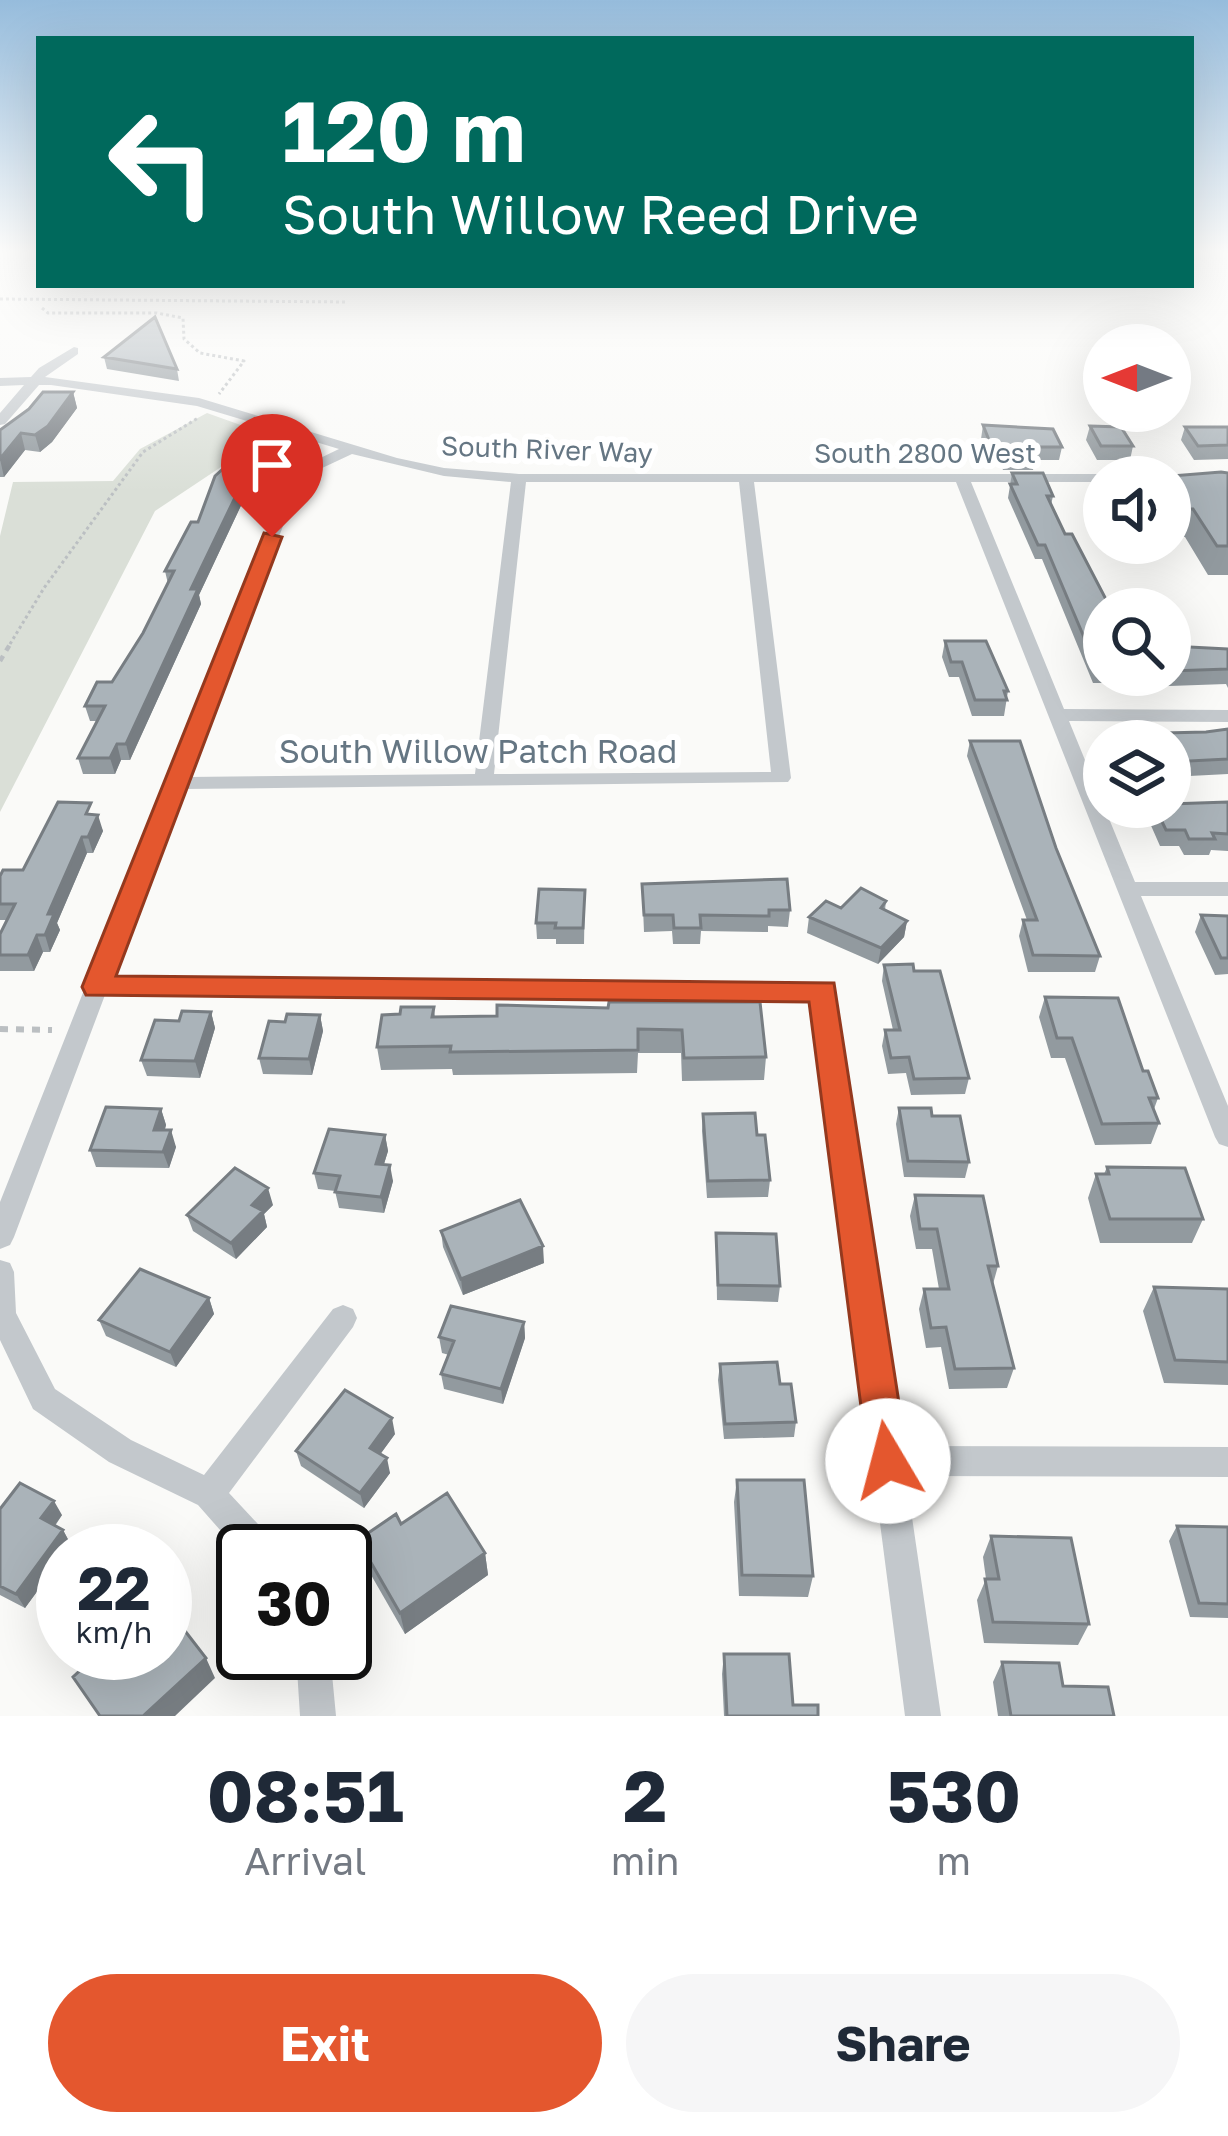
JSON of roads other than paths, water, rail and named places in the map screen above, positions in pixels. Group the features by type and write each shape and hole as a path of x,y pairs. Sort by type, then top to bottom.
{"street":[{"path":"0,421 34,381 74,351"},
{"name":"South River Way","path":"0,382 34,381 199,402 349,450 444,472 519,478 746,477"},
{"path":"0,1237 287,496 315,466 349,450"},
{"name":"South Willow Patch Road","path":"176,783 781,778 746,477"},
{"name":"South 2800 West","path":"746,477 1083,478"},
{"path":"961,477 1227,1130"},
{"path":"484,780 519,478"},
{"path":"1058,715 1228,716"},
{"path":"1127,889 1228,889"},
{"path":"97,987 823,991 923,1716"},
{"path":"0,1272 2,1314 44,1400 120,1451 209,1494 236,1524"},
{"path":"209,1494 343,1318"},
{"path":"888,1461 1228,1462"},
{"path":"315,1680 318,1716"}]}
